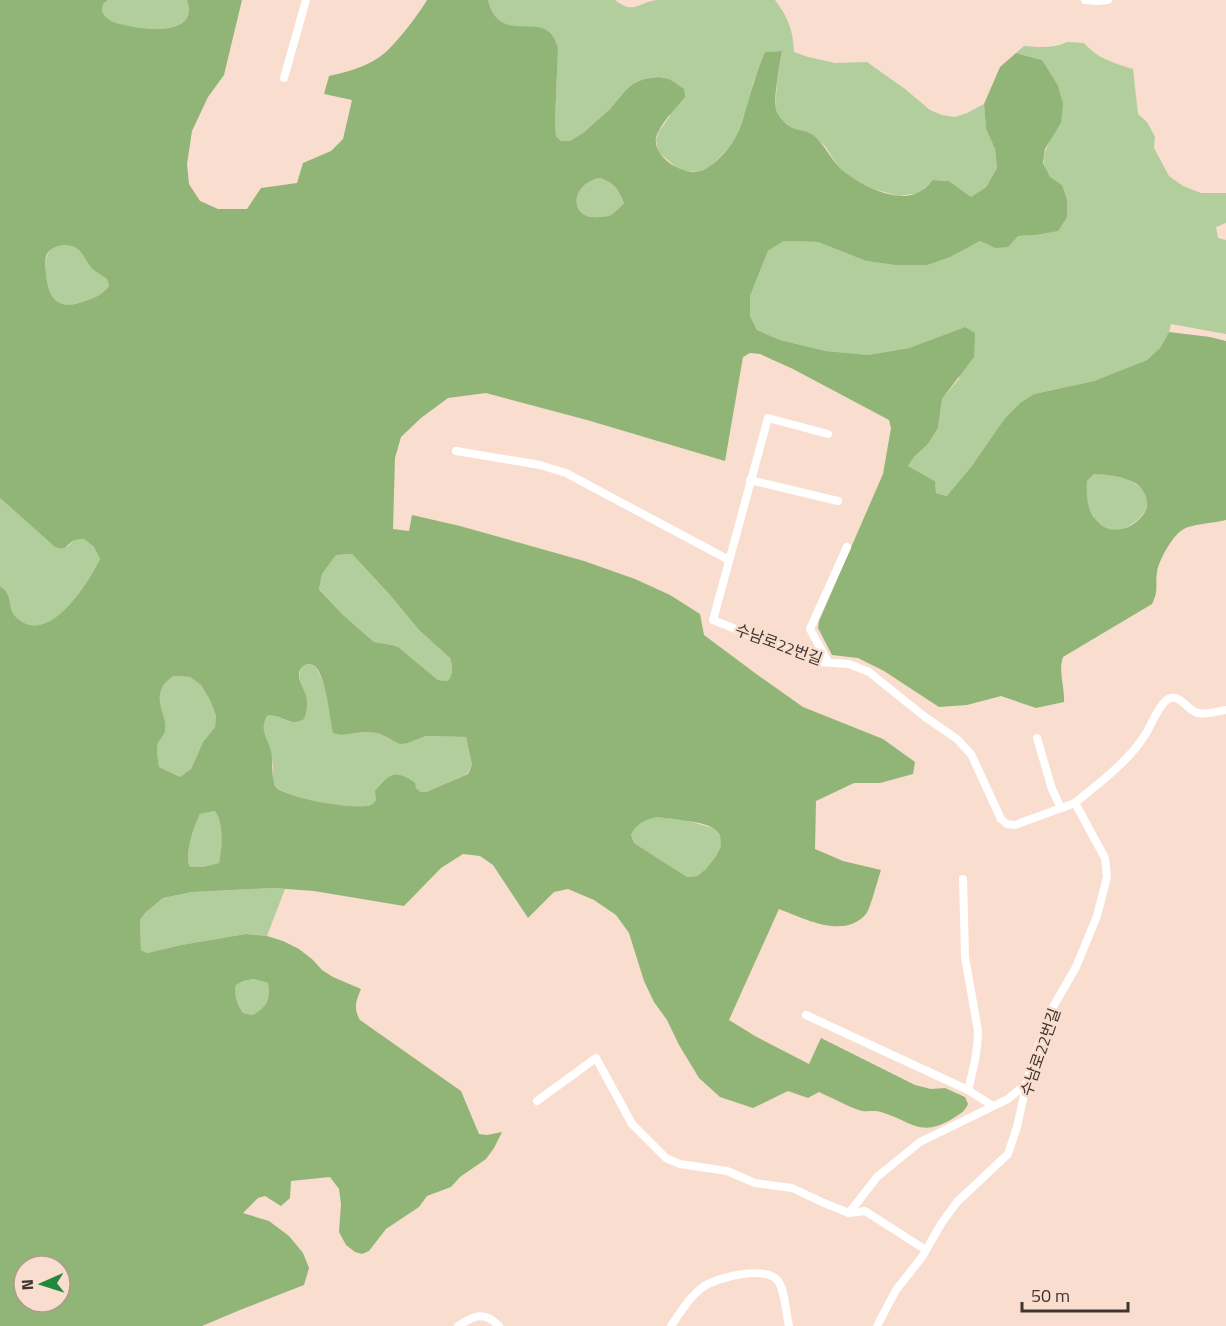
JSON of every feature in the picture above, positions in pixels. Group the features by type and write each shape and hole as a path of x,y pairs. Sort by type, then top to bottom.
{"lane":[{"path":"284,78 306,0"},
{"path":"1085,0 1108,0"},
{"name":"수남로22번길","path":"828,434 768,418 712,620 818,662 849,664 869,672 925,717 957,739 971,754 1001,819 1007,824 1016,825 1075,802 1130,754 1143,738 1165,700 1177,698 1199,714 1226,710"},
{"path":"456,451 540,465 566,473 729,560"},
{"path":"750,480 838,501"},
{"path":"828,662 810,629 847,547"},
{"path":"1037,738 1052,789 1061,808"},
{"name":"수남로22번길","path":"877,1326 896,1290 922,1257 957,1202 1008,1154 1017,1127 1029,1072 1053,1007 1076,967 1097,916 1107,877 1105,858 1075,802"},
{"path":"963,879 965,957 978,1031 977,1053 968,1090"},
{"path":"806,1014 968,1090 993,1106"},
{"path":"537,1101 596,1058 632,1124 666,1158 680,1164 727,1171 754,1183 792,1188 849,1213 865,1211 926,1250"},
{"path":"849,1213 877,1177 920,1142 1008,1098 1027,1083"},
{"path":"670,1326 693,1296 703,1287 727,1277 762,1273 771,1275 778,1281 789,1326"},
{"path":"458,1326 471,1318 486,1316 500,1326"}],"green space":[{"path":"0,0 108,0 103,4 102,11 110,20 134,27 162,29 180,24 186,19 189,11 187,0 242,0 224,75 208,97 192,131 187,164 189,184 200,201 218,209 247,209 261,188 297,183 303,163 331,151 343,139 352,100 324,94 329,76 360,67 384,54 404,32 427,0 488,0 494,15 503,23 545,29 553,36 558,49 556,136 561,141 570,141 583,133 633,84 644,79 659,77 669,79 684,89 685,97 661,128 656,138 656,145 663,158 669,163 691,172 706,169 727,150 737,135 765,52 782,51 775,105 781,119 792,128 813,135 839,167 855,179 877,190 899,196 919,192 933,180 949,181 971,197 986,187 997,168 995,149 986,129 984,104 1000,67 1016,53 1042,60 1058,86 1063,104 1061,123 1045,149 1043,163 1050,177 1062,185 1067,200 1067,217 1058,231 1018,236 1008,247 995,248 980,241 950,257 927,265 895,265 866,261 818,242 784,241 768,251 750,296 750,316 757,330 780,340 826,351 868,355 909,348 965,327 975,333 974,357 942,399 938,428 928,444 908,466 935,481 936,493 947,496 971,467 1005,418 1020,403 1034,394 1094,381 1147,360 1160,348 1169,332 1226,341 1226,520 1192,526 1180,532 1167,548 1161,561 1152,604 1063,657 1061,668 1064,702 1036,708 1001,696 967,705 939,707 884,671 858,658 832,655 818,628 819,621 883,474 891,428 889,420 760,354 750,353 743,357 725,461 486,393 448,398 421,418 401,437 395,458 393,529 409,531 412,515 584,561 635,579 670,595 700,614 704,635 803,707 883,739 915,762 913,774 880,783 854,783 816,801 815,849 843,861 881,870 870,907 857,922 835,926 823,925 779,909 729,1020 809,1064 821,1038 915,1085 931,1089 945,1088 965,1097 968,1104 963,1111 941,1125 923,1128 881,1112 862,1111 819,1092 808,1098 788,1091 753,1108 720,1097 699,1078 667,1020 654,1002 644,981 629,933 616,915 594,900 568,889 554,892 528,918 493,865 480,856 463,854 441,868 404,906 314,891 273,888 192,892 163,898 140,920 141,950 147,953 246,934 267,936 299,949 322,970 361,989 356,1005 356,1012 360,1020 461,1091 479,1134 502,1132 486,1159 460,1177 451,1187 427,1196 419,1207 386,1229 369,1251 362,1254 346,1245 339,1232 341,1204 339,1189 330,1177 291,1181 290,1198 281,1206 265,1196 258,1198 243,1213 269,1221 289,1236 303,1253 309,1268 304,1285 202,1326 0,1326 0,586 5,590 17,618 29,625 42,624 54,618 77,596 100,559 94,547 84,539 75,540 64,548 55,547 0,498","holes":["600,178 609,182 615,187 624,203 609,216 589,216 582,213 577,200 583,187 590,181","63,245 78,249 93,269 107,279 109,286 107,289 95,297 76,304 68,305 56,301 49,290 45,264 49,252","1094,474 1132,481 1143,490 1146,510 1133,524 1121,529 1109,529 1098,522 1091,512 1087,500 1087,481","352,554 419,630 450,658 452,665 450,678 447,681 438,680 398,647 374,642 342,614 319,589 322,574 336,555","307,664 313,665 319,673 327,698 333,733 342,735 378,733 400,744 426,736 466,737 472,765 468,774 426,792 420,792 415,783 407,778 394,775 387,778 375,791 376,800 367,806 318,802 292,795 276,787 271,751 264,734 265,721 267,716 277,716 294,722 304,719 307,701 299,678 302,667","174,676 190,677 201,685 216,716 215,727 203,742 191,769 180,777 159,767 157,755 157,746 165,728 160,693 166,682","215,811 218,816 222,836 219,863 190,867 189,848 200,814","657,817 694,822 708,826 720,835 721,846 706,869 697,876 687,877 634,843 631,835 638,825","254,979 268,983 267,1002 253,1015 243,1013 236,1000 236,985"]},
{"path":"108,0 187,0 189,11 186,19 172,27 152,29 134,27 107,19 102,11 103,4"},
{"path":"488,0 615,0 622,5 632,7 658,0 775,0 789,24 794,52 835,63 867,62 930,110 942,115 955,117 984,104 986,129 995,149 997,168 986,187 971,197 949,181 933,180 919,193 899,196 873,189 853,179 838,166 825,146 810,133 793,129 782,120 775,109 782,51 765,52 735,139 710,167 698,172 681,171 658,152 656,140 659,131 670,116 669,79 659,77 644,79 625,91 610,109 583,133 570,141 561,141 556,136 555,121 558,49 541,28 507,25 501,22 491,10"},
{"path":"1067,42 1084,43 1101,57 1133,69 1138,114 1147,122 1155,137 1154,148 1169,176 1183,186 1201,193 1226,193 1226,223 1216,227 1218,238 1226,240 1226,334 1171,324 1160,348 1147,360 1094,381 1034,394 1020,403 1005,418 948,496 936,493 935,481 908,466 928,444 938,428 942,399 959,379 965,327 909,348 868,355 826,351 780,340 757,330 750,316 750,296 768,251 784,241 818,242 866,261 895,265 966,248 980,241 995,248 1018,236 1035,235 1062,185 1050,177 1044,163 1046,149 1061,123 1042,60 1016,53 1024,46 1051,47"},
{"path":"600,178 615,187 624,203 609,216 589,216 582,213 578,207 579,193 590,181"},
{"path":"63,245 78,249 93,269 107,279 109,286 104,291 89,300 76,304 68,305 56,301 49,290 45,261 51,250"},
{"path":"1094,474 1128,479 1143,489 1147,500 1146,510 1139,519 1119,531 1108,529 1096,521 1086,499 1087,481"},
{"path":"0,498 55,547 67,547 75,540 84,539 94,547 100,559 77,596 54,618 42,624 29,625 17,618 5,590 0,586"},
{"path":"352,554 419,630 450,658 452,672 447,681 438,680 398,647 374,642 342,614 319,588 322,574 336,555"},
{"path":"307,664 316,667 321,677 342,735 378,733 389,739 408,743 426,736 466,737 472,765 467,774 426,792 419,792 416,788 376,800 367,806 345,806 319,802 295,796 278,788 273,781 272,761 263,724 267,716 274,715 290,722 306,695 300,674"},
{"path":"174,676 190,677 201,685 216,716 215,727 203,742 191,769 180,777 159,767 157,752 158,743 165,728 159,703 160,693 166,682"},
{"path":"215,811 221,829 219,863 190,867 189,848 200,814"},
{"path":"657,817 685,820 713,828 720,835 721,846 706,869 697,876 687,877 634,843 631,835 635,828"},
{"path":"285,889 267,936 246,934 147,953 141,950 140,920 163,898 192,892"},
{"path":"254,979 268,983 269,994 265,1005 253,1015 243,1013 236,1000 235,989 236,985 243,981"}]}
